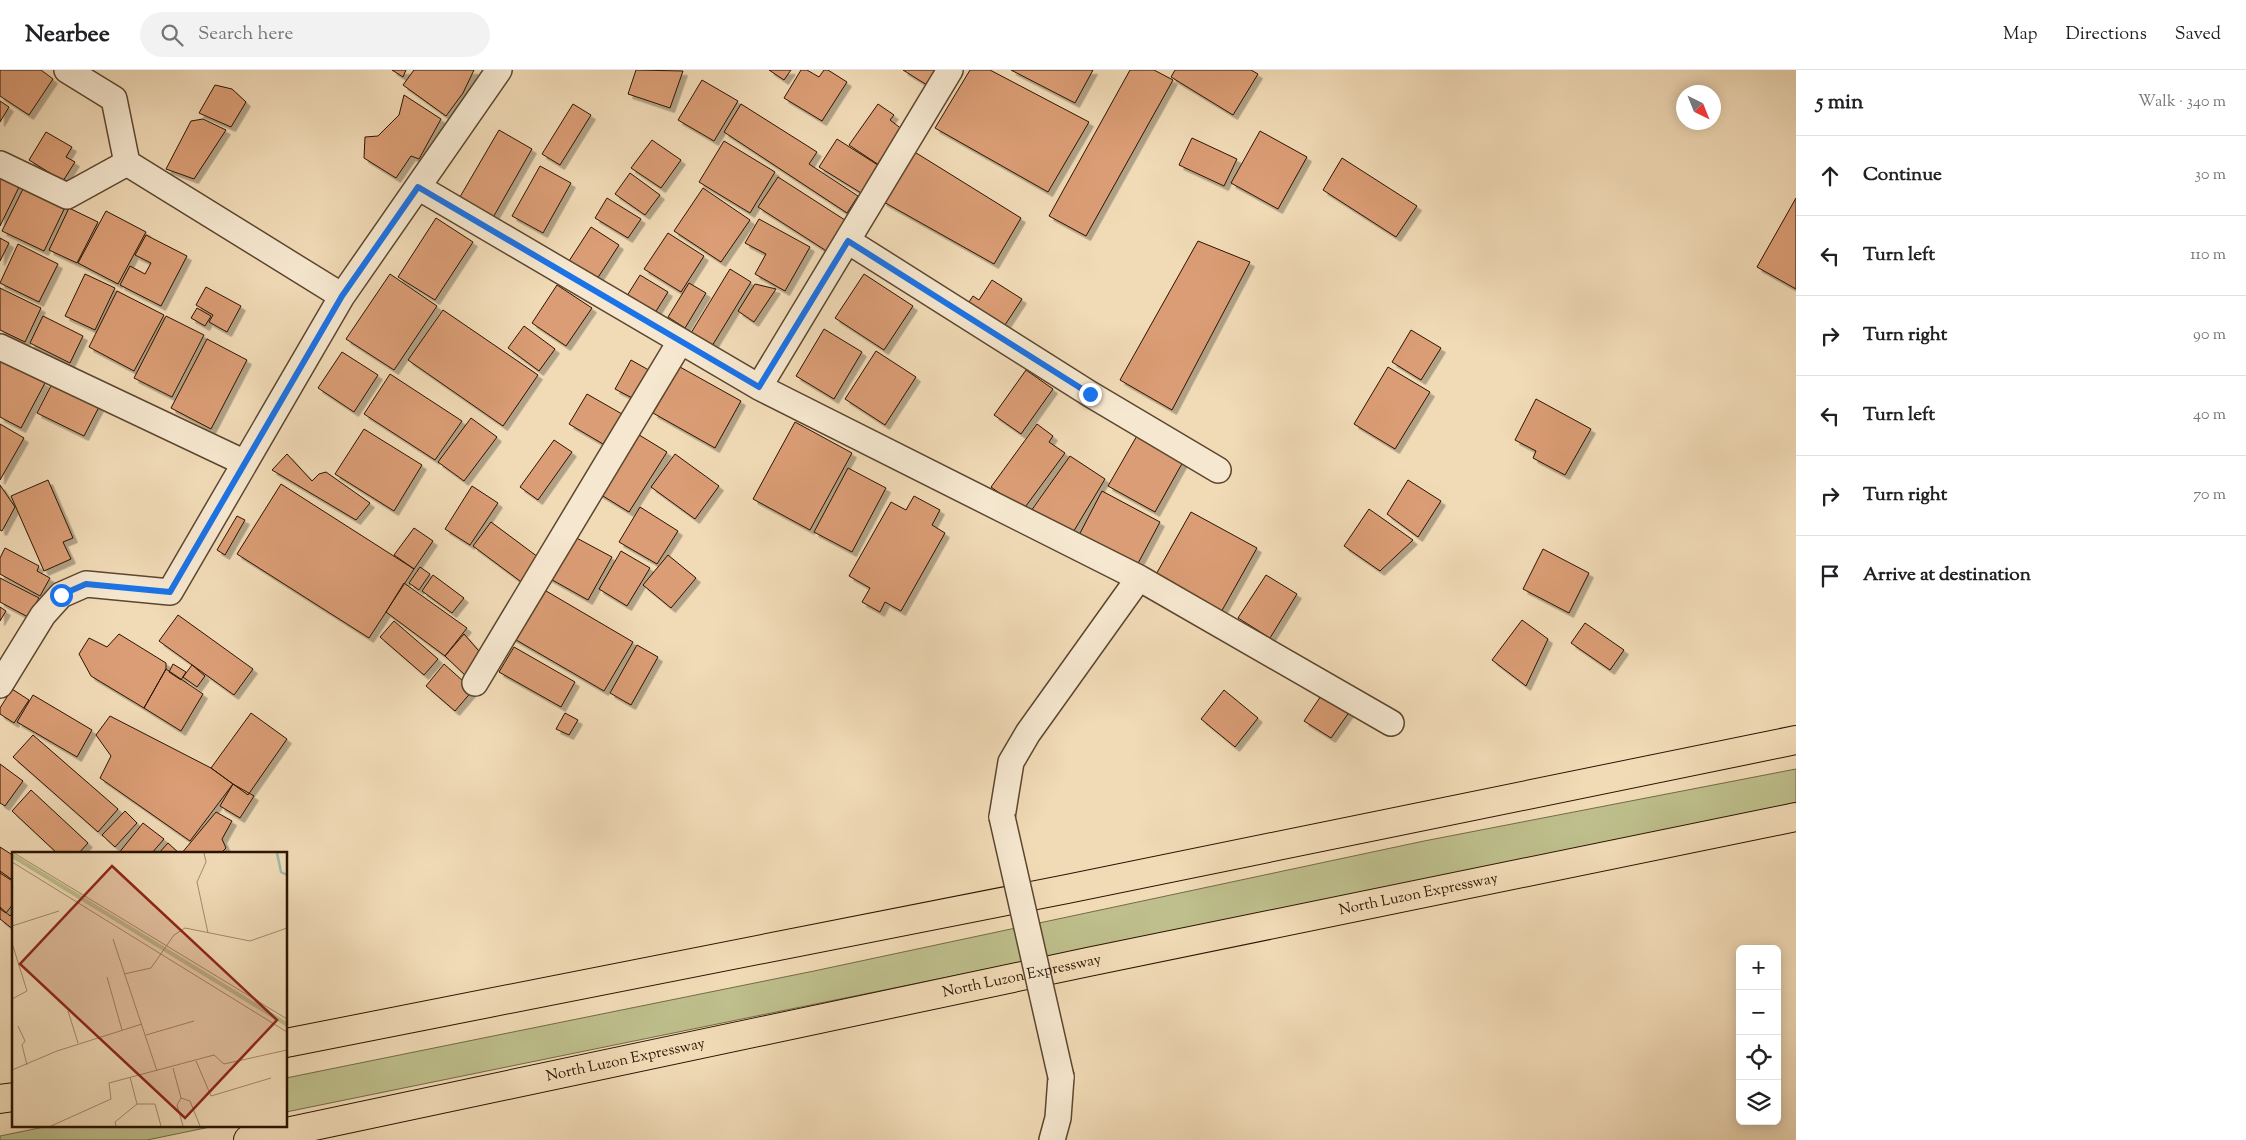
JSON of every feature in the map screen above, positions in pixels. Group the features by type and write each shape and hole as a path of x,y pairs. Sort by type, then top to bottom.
{"highway":[{"path":"288,1043 1066,889 1796,740"},
{"name":"North Luzon Expressway","path":"248,1140 1088,962 1796,817"}],"street":[{"path":"67,70 114,98 127,163 342,296"},
{"path":"0,685 43,615 61,595 86,584 170,592 342,296 499,70"},
{"path":"759,387 950,70"},
{"path":"0,164 67,196 127,163"},
{"path":"418,187 759,387 1139,578 1391,724"},
{"path":"848,241 1090,394 1218,470"},
{"path":"475,683 680,342"},
{"path":"0,348 245,463"},
{"path":"1052,1140 1058,1118 1061,1077 1002,817 1011,762 1028,734 1139,578"}],"green space":[{"path":"1796,769 1796,804 288,1112 288,1078 814,971 1424,841"},
{"path":"39,1128 205,1128 147,1140 0,1140 0,1136"}],"building":[{"path":"0,70 41,70 53,79 29,115 0,96"},
{"path":"392,70 406,70 403,77"},
{"path":"414,70 474,70 463,93 446,116 403,85"},
{"path":"636,70 683,71 670,108 628,94"},
{"path":"769,70 791,70 784,80"},
{"path":"801,70 807,70 819,77 824,70 828,70 847,82 822,121 784,98"},
{"path":"903,70 937,70 927,85"},
{"path":"970,70 990,70 1089,122 1048,192 935,128"},
{"path":"1011,70 1093,70 1075,103"},
{"path":"1130,70 1154,70 1173,80 1086,236 1049,216"},
{"path":"1175,70 1251,70 1258,74 1233,115 1171,77"},
{"path":"702,80 738,101 714,141 678,120"},
{"path":"215,85 232,89 246,102 231,127 199,113"},
{"path":"404,95 441,119 419,159 411,156 396,178 364,158 365,137 378,136 399,115"},
{"path":"0,101 9,107 0,122"},
{"path":"573,104 591,115 560,165 542,154"},
{"path":"741,104 817,152 809,164 858,196 847,213 724,132"},
{"path":"878,104 894,115 890,120 903,130 879,165 849,145"},
{"path":"203,119 226,130 194,179 166,169 191,121"},
{"path":"499,130 532,149 491,221 457,202"},
{"path":"1260,131 1307,157 1278,209 1231,183"},
{"path":"46,132 72,147 66,157 75,162 63,181 29,160"},
{"path":"1192,138 1237,159 1224,186 1179,165"},
{"path":"837,139 884,169 866,196 819,167"},
{"path":"652,140 681,160 661,188 631,168"},
{"path":"724,141 775,172 750,213 699,182"},
{"path":"913,151 1021,218 994,264 882,201"},
{"path":"1342,158 1417,206 1396,237 1323,190"},
{"path":"540,166 571,183 543,233 512,216"},
{"path":"630,173 660,195 645,215 615,194"},
{"path":"0,175 20,185 0,226"},
{"path":"778,177 848,222 828,252 758,207"},
{"path":"27,181 68,201 44,251 2,231"},
{"path":"703,188 750,220 721,262 674,231"},
{"path":"607,198 641,219 628,238 595,218"},
{"path":"1796,198 1796,289 1757,267"},
{"path":"69,208 98,222 77,263 49,250"},
{"path":"106,211 146,232 118,284 78,263"},
{"path":"436,218 473,242 435,300 398,277"},
{"path":"759,219 810,247 785,291 755,274 766,254 745,243"},
{"path":"591,227 619,245 597,279 569,261"},
{"path":"668,233 704,256 681,292 644,269"},
{"path":"146,235 187,256 161,306 120,285 130,266 145,274 151,263 135,255"},
{"path":"0,238 9,243 0,261"},
{"path":"1198,241 1250,262 1172,410 1120,380"},
{"path":"18,244 58,264 39,302 0,283"},
{"path":"730,269 751,282 712,346 691,333"},
{"path":"85,274 115,288 95,330 65,316"},
{"path":"390,274 437,306 394,370 346,339"},
{"path":"864,274 913,306 884,350 835,318"},
{"path":"640,275 668,292 653,316 625,299"},
{"path":"992,280 1022,299 1003,328 967,305 973,296 979,300"},
{"path":"689,283 706,293 685,328 668,317"},
{"path":"755,284 776,289 754,322 738,311"},
{"path":"557,285 592,308 566,346 532,323"},
{"path":"206,287 241,306 227,332 209,322 213,315 196,305"},
{"path":"0,288 41,308 25,342 0,330"},
{"path":"117,291 164,315 134,371 89,347"},
{"path":"197,308 211,316 205,326 191,318"},
{"path":"443,310 538,375 503,426 408,360"},
{"path":"43,316 83,336 70,363 30,343"},
{"path":"166,316 204,335 172,397 134,378"},
{"path":"524,326 555,349 539,371 508,348"},
{"path":"824,329 862,352 834,399 796,376"},
{"path":"1411,330 1441,348 1421,380 1392,362"},
{"path":"207,339 247,360 211,429 171,408"},
{"path":"876,351 916,377 885,425 845,399"},
{"path":"342,352 378,375 354,412 318,388"},
{"path":"0,360 45,383 21,428 0,417"},
{"path":"631,360 654,373 638,401 615,389"},
{"path":"680,367 741,401 715,448 653,413"},
{"path":"1388,367 1430,392 1395,449 1354,424"},
{"path":"1026,370 1053,389 1021,434 994,415"},
{"path":"390,374 462,421 435,460 364,414"},
{"path":"53,382 100,405 84,436 37,413"},
{"path":"587,394 622,414 603,444 569,424"},
{"path":"1536,399 1591,429 1565,475 1533,458 1536,451 1515,440"},
{"path":"471,418 497,437 464,481 438,462"},
{"path":"795,422 852,453 810,530 753,499"},
{"path":"0,424 24,438 0,480"},
{"path":"1037,424 1053,436 1049,442 1065,453 1023,510 991,487"},
{"path":"364,429 422,465 394,511 335,474"},
{"path":"636,433 667,452 629,512 598,493"},
{"path":"1138,434 1184,460 1155,512 1108,486"},
{"path":"554,440 572,452 538,500 520,487"},
{"path":"287,454 312,481 319,474 326,472 370,503 356,520 272,470"},
{"path":"675,454 719,486 695,519 651,487"},
{"path":"1070,456 1105,479 1072,534 1031,511"},
{"path":"848,468 886,488 852,552 814,532"},
{"path":"48,480 73,538 63,542 71,559 44,571 11,496"},
{"path":"1408,480 1441,501 1418,537 1387,514"},
{"path":"281,484 414,569 369,638 237,554"},
{"path":"0,485 15,507 2,531 0,530"},
{"path":"472,486 498,503 470,545 445,529"},
{"path":"1102,491 1160,522 1135,569 1077,539"},
{"path":"914,496 940,510 932,525 945,533 901,611 885,602 880,612 862,602 870,588 849,576 891,502 906,510"},
{"path":"640,507 678,531 657,564 619,542"},
{"path":"1369,509 1413,540 1380,571 1344,546"},
{"path":"1191,512 1257,548 1220,614 1154,578"},
{"path":"237,516 245,520 225,555 217,550"},
{"path":"491,522 542,560 524,584 473,546"},
{"path":"414,528 433,541 414,569 394,555"},
{"path":"571,535 612,557 588,600 547,577"},
{"path":"5,548 39,566 37,571 50,578 40,596 0,574 0,558"},
{"path":"1543,549 1589,573 1569,613 1523,589"},
{"path":"621,551 650,568 627,606 599,589"},
{"path":"668,555 696,578 671,608 643,585"},
{"path":"420,567 430,574 419,590 409,583"},
{"path":"433,575 464,598 452,613 422,591"},
{"path":"1266,575 1297,594 1270,638 1238,618"},
{"path":"0,578 39,598 28,617 0,602"},
{"path":"404,583 467,628 445,656 386,612"},
{"path":"541,588 633,642 604,691 511,637"},
{"path":"0,607 6,611 0,621"},
{"path":"178,615 253,669 234,695 159,641"},
{"path":"1522,620 1548,639 1526,686 1492,660"},
{"path":"394,621 438,659 424,675 380,637"},
{"path":"1585,623 1624,650 1610,670 1571,643"},
{"path":"119,634 166,663 166,669 144,708 91,676 79,654 89,638 107,647"},
{"path":"464,634 485,658 467,677 445,656"},
{"path":"637,645 658,657 631,705 610,693"},
{"path":"514,647 575,682 561,707 499,672"},
{"path":"173,664 186,672 181,680 169,672"},
{"path":"444,664 473,690 455,711 426,686"},
{"path":"192,665 205,676 197,687 183,677"},
{"path":"166,669 203,694 181,731 144,708"},
{"path":"12,689 29,700 14,723 0,714 0,708"},
{"path":"1224,690 1258,718 1235,747 1201,719"},
{"path":"1323,693 1350,711 1331,738 1304,721"},
{"path":"33,695 92,730 77,757 17,722"},
{"path":"251,713 287,739 248,795 211,768"},
{"path":"565,713 578,720 569,735 556,729"},
{"path":"110,716 211,768 233,784 190,841 100,778 111,756 96,735"},
{"path":"33,735 118,809 98,832 13,757"},
{"path":"0,764 23,781 5,806 0,803"},
{"path":"233,784 254,796 240,818 220,806"},
{"path":"31,790 88,843 80,852 56,852 12,811"},
{"path":"125,811 137,823 115,847 102,835"},
{"path":"216,812 232,821 222,839 226,848 222,852 183,852"},
{"path":"143,823 164,839 153,852 120,852"},
{"path":"168,843 178,852 160,852"},
{"path":"0,847 12,855 12,881 0,873"},
{"path":"0,871 12,880 12,906 6,913 0,909"},
{"path":"0,907 10,916 12,914 12,928 0,919"}],"route":[{"path":"61,595 86,584 170,592 342,296 418,187 759,387 848,241 1090,394"}]}
